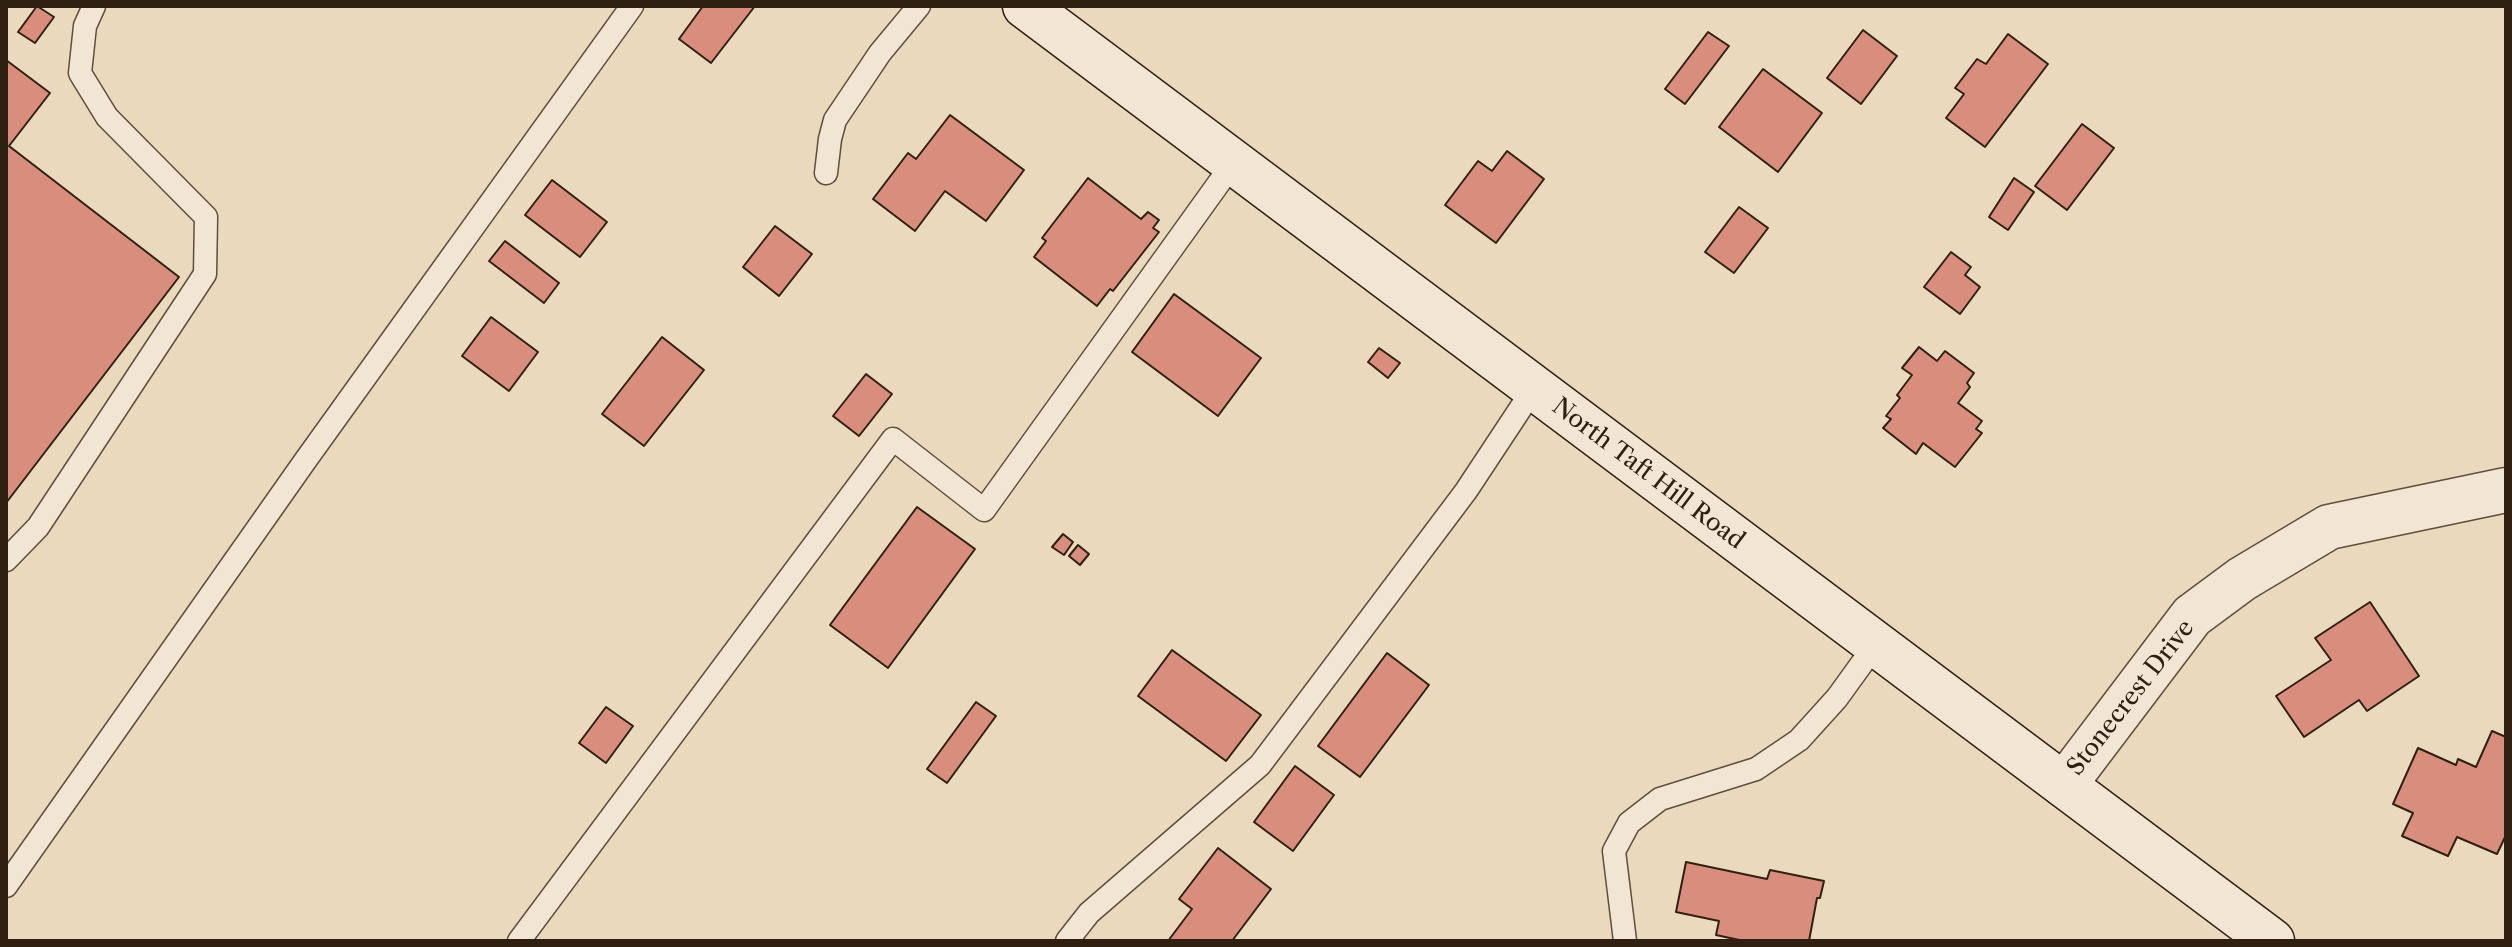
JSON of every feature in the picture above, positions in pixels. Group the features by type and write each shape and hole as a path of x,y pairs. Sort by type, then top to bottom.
{"main road":[{"name":"North Taft Hill Road","path":"1025,6 2272,941"},
{"name":"Stonecrest Drive","path":"2064,785 2192,616 2242,579 2329,527 2506,490"}],"lane":[{"path":"6,560 38,527 205,274 206,217 107,117 80,73 85,26 94,6"},
{"path":"6,886 305,461 632,6"},
{"path":"826,173 835,120 880,53 919,6"},
{"path":"519,941 893,439 984,510 1234,162"},
{"path":"1067,941 1089,913 1260,765 1466,491 1534,388"},
{"path":"1625,941 1614,851 1629,823 1660,799 1756,769 1799,740 1837,698 1876,644"}],"building":[{"path":"37,6 54,17 35,43 18,32"},
{"path":"703,6 755,6 711,63 679,39"},
{"path":"1863,30 1897,56 1861,104 1827,78"},
{"path":"1708,32 1729,46 1685,104 1665,89"},
{"path":"2008,34 2048,64 1985,147 1946,118 1964,94 1955,88 1977,59 1986,64"},
{"path":"6,60 50,93 9,146 179,277 6,503"},
{"path":"1763,69 1822,113 1778,172 1719,127"},
{"path":"950,115 1024,170 986,221 945,191 915,231 873,199 908,153 916,159"},
{"path":"2082,124 2114,148 2067,210 2035,186"},
{"path":"1507,151 1544,179 1496,243 1445,205 1478,161 1492,171"},
{"path":"1088,178 1141,219 1148,212 1159,220 1153,228 1159,232 1113,291 1110,289 1097,306 1034,257 1046,241 1042,238"},
{"path":"2014,178 2034,192 2008,230 1989,217"},
{"path":"552,180 607,222 580,257 525,215"},
{"path":"1739,207 1768,228 1734,273 1705,252"},
{"path":"775,226 812,254 779,296 743,267"},
{"path":"505,241 559,283 544,303 489,261"},
{"path":"1951,252 1971,267 1965,275 1980,287 1960,314 1924,287"},
{"path":"1174,294 1261,358 1218,416 1132,352"},
{"path":"491,317 538,352 509,391 462,356"},
{"path":"662,337 704,370 644,446 602,414"},
{"path":"1919,347 1937,361 1945,351 1974,373 1967,383 1970,387 1958,403 1982,421 1976,429 1982,433 1955,467 1923,443 1916,454 1883,428 1891,419 1886,416 1900,398 1897,395 1912,375 1902,368"},
{"path":"1379,348 1400,363 1388,378 1368,362"},
{"path":"866,374 892,394 859,436 833,416"},
{"path":"917,507 975,549 888,668 830,625"},
{"path":"1063,534 1073,542 1064,555 1052,547"},
{"path":"1078,545 1089,554 1080,565 1069,556"},
{"path":"2370,602 2419,676 2367,711 2359,700 2304,737 2276,696 2331,660 2315,638"},
{"path":"1172,650 1261,715 1226,761 1138,696"},
{"path":"1387,653 1429,685 1360,777 1318,746"},
{"path":"976,702 996,716 947,783 927,769"},
{"path":"606,707 633,726 606,763 579,743"},
{"path":"2492,731 2506,737 2506,835 2497,854 2457,837 2448,856 2402,836 2413,813 2393,804 2418,748 2456,765 2458,759 2476,767"},
{"path":"1295,766 1334,795 1293,851 1254,822"},
{"path":"1218,848 1271,889 1232,941 1168,941 1192,909 1179,899"},
{"path":"1686,862 1767,879 1770,870 1824,881 1820,898 1817,898 1809,941 1744,941 1716,935 1719,921 1676,912"}]}
